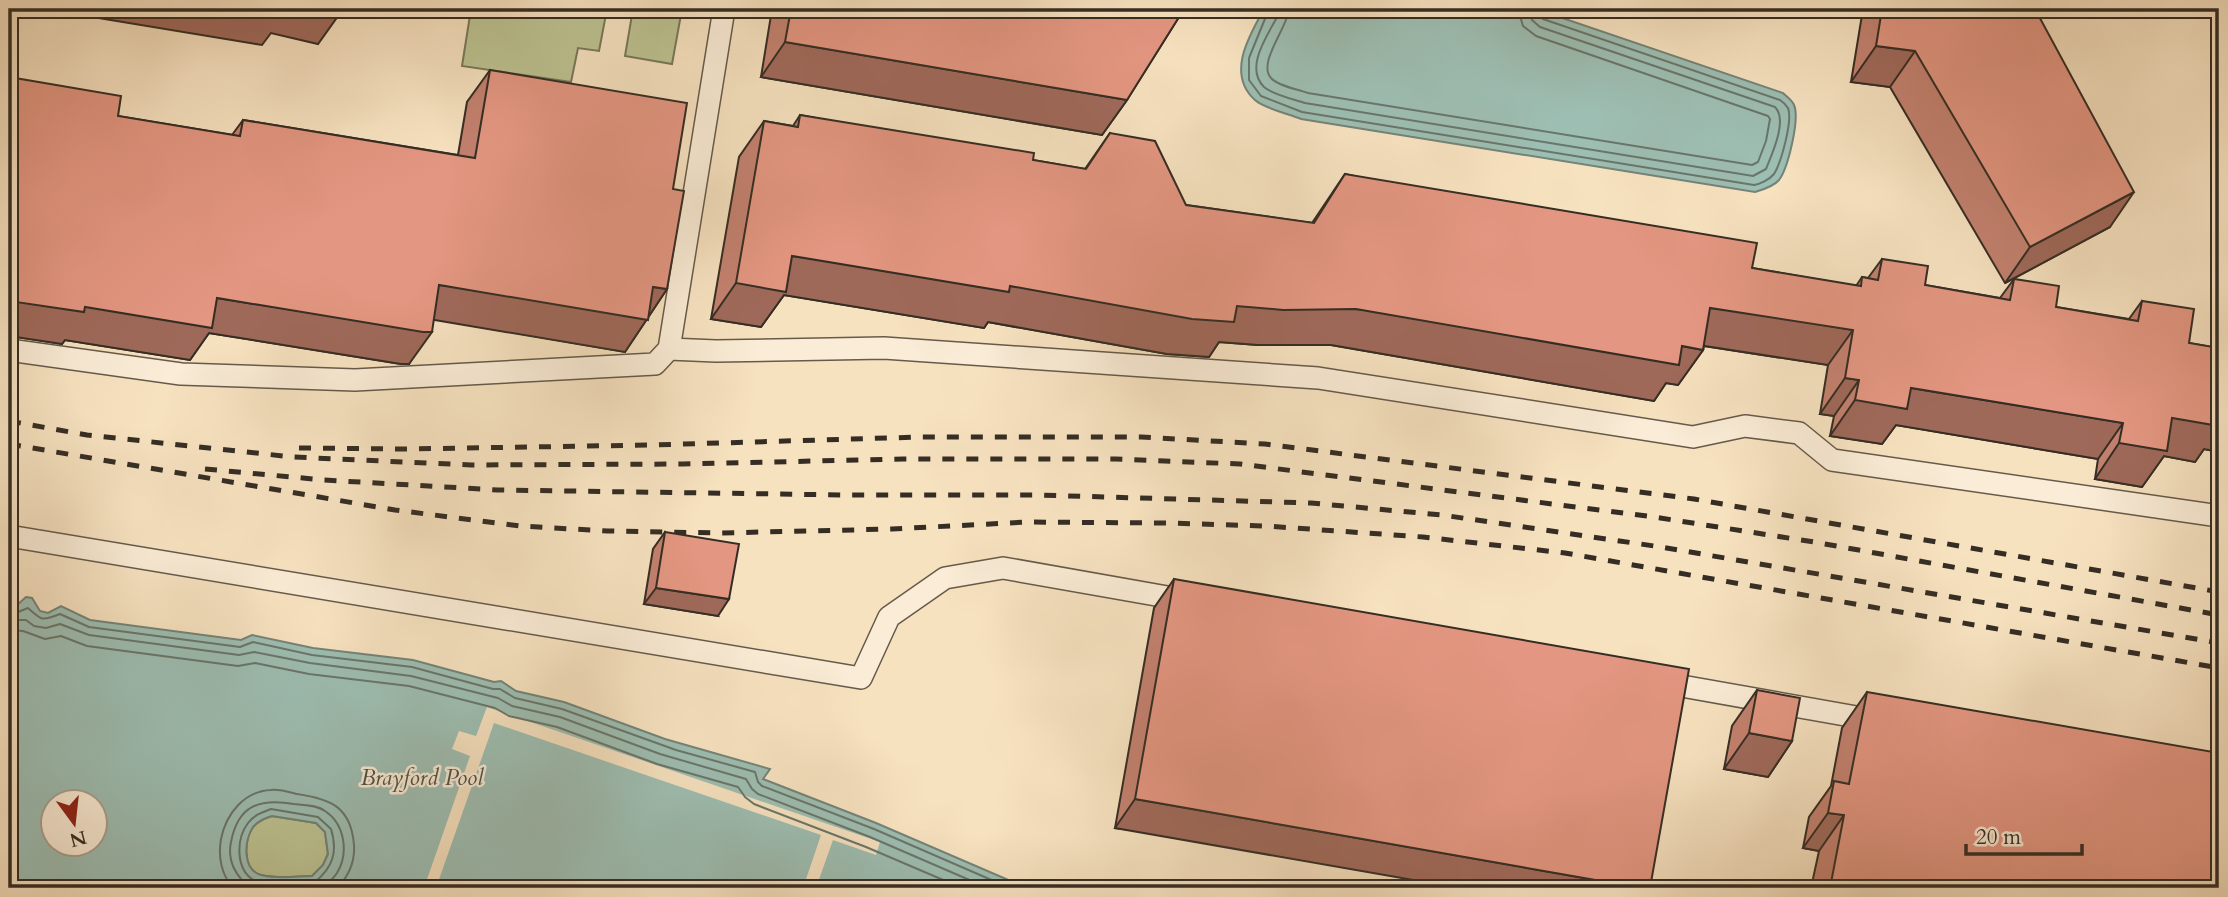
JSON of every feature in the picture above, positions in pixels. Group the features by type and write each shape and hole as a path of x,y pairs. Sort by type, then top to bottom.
{"lane":[{"path":"9,350 181,374 355,380 655,364 669,349 724,9"},
{"path":"669,349 716,351 884,348 1318,378 1693,437 1745,426 1799,433 1832,460 2219,516"},
{"path":"9,536 861,678 889,617 946,578 1003,568 1208,604"},
{"path":"1645,680 1905,725"}],"green space":[{"path":"471,9 607,9 599,51 578,48 571,82 462,66"},
{"path":"633,9 682,9 672,64 625,56"},
{"path":"272,816 316,823 325,832 328,854 323,865 312,876 267,876 250,867 246,854 250,833 257,823"}],"water":[{"path":"1264,9 1536,9 1783,93 1793,103 1795,112 1789,155 1779,180 1755,192 1301,119 1259,103 1246,90 1242,79 1243,55"},
{"name":"Brayford Pool","path":"26,597 32,598 40,611 48,613 61,606 90,620 241,640 252,635 313,648 413,660 494,682 501,681 516,691 564,702 665,739 770,769 763,779 876,823 1027,888 9,888 9,602 17,605","holes":["272,816 316,823 325,832 328,854 323,865 312,876 267,876 250,867 246,854 248,839 257,823"]}],"pier":[{"path":"487,707 880,842 876,855 833,840 816,888 803,888 821,835 494,723 436,888 424,888 470,756 452,749 459,731 476,736"}],"building":[{"path":"237,9 283,9 282,16"},
{"path":"309,9 340,9 338,16"},
{"path":"791,9 1184,9 1127,100 785,42"},
{"path":"1882,9 2035,9 2134,192 2030,247 1915,51 1876,46"},
{"path":"490,70 687,103 673,189 684,191 667,289 653,287 648,320 439,285 432,332 217,298 212,328 85,307 84,312 9,301 9,77 121,96 118,116 240,136 243,120 475,158"},
{"path":"800,115 1034,153 1033,160 1086,169 1110,133 1155,141 1186,205 1314,223 1345,174 1757,243 1752,268 1861,286 1862,277 1878,280 1882,259 1928,266 1925,285 2010,300 2014,279 2059,286 2056,307 2138,321 2142,301 2194,309 2189,343 2219,348 2219,426 2172,418 2167,451 2119,443 2123,423 1911,388 1907,409 1855,400 1859,380 1845,378 1853,330 1710,308 1703,350 1682,346 1679,365 1356,309 1283,310 1237,306 1234,322 1192,319 1010,286 1009,292 792,256 786,292 736,283 764,121 798,127"},
{"path":"9,445 12,446 9,468"},
{"path":"665,532 739,544 729,599 656,588"},
{"path":"1174,579 1689,669 1650,888 1135,799"},
{"path":"1757,690 1800,698 1792,741 1749,733"},
{"path":"1867,692 2219,753 2219,888 1830,888 1844,815 1828,813 1834,781 1849,784"}],"railway":[{"path":"9,421 87,435 293,457 471,465 903,459 1116,459 1240,464 1654,517 1814,542 2219,615"},
{"path":"299,448 652,445 920,437 1141,437 1265,444 1694,499 2219,592"},
{"path":"9,444 395,510 520,526 720,533 892,529 1028,522 1166,523 1266,526 1423,537 1565,553 2219,668"},
{"path":"205,469 324,480 498,490 1037,495 1311,503 1442,515 1661,547 2219,643"}]}
